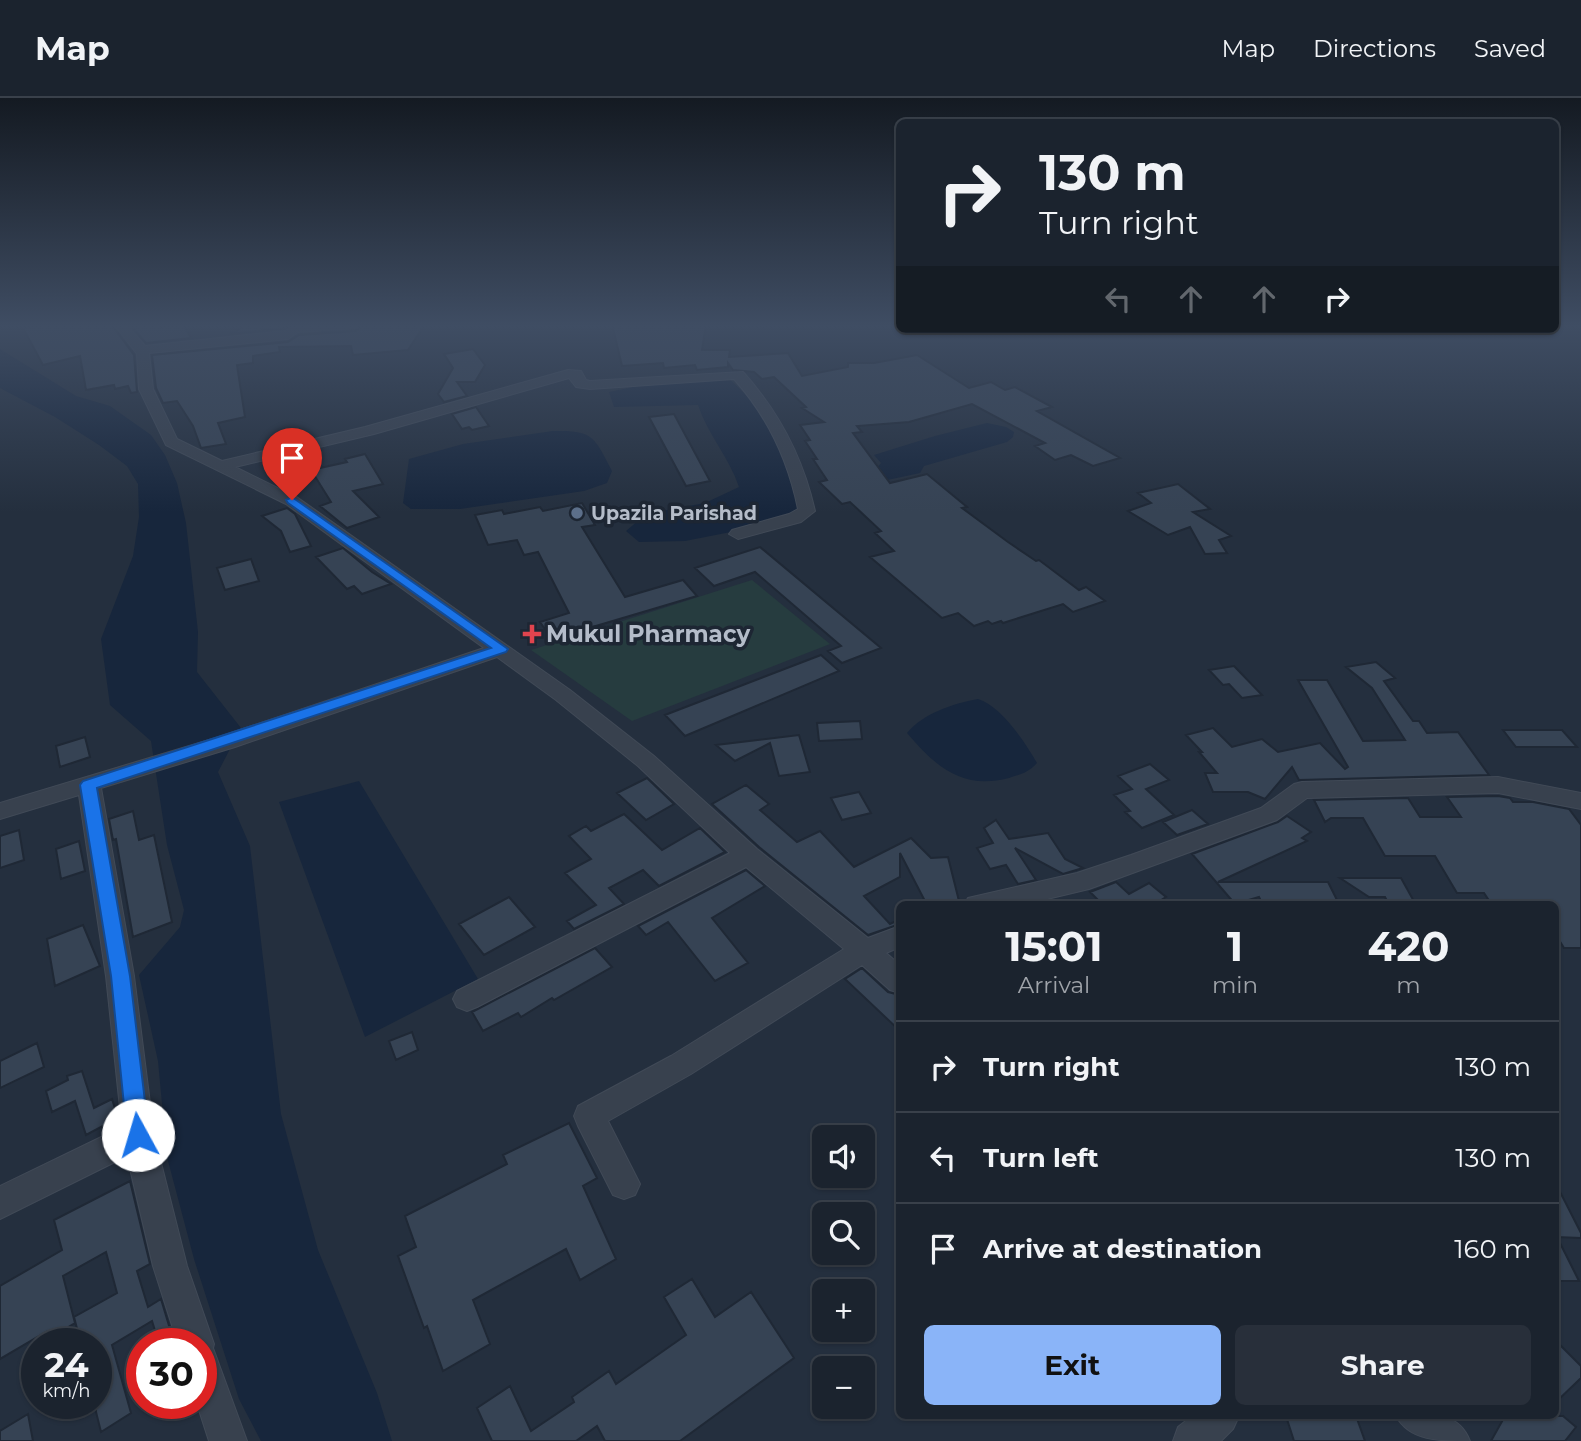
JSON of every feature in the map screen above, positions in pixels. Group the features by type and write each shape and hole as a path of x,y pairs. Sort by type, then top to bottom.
{"street":[{"path":"147,387 159,414 160,423 171,442 292,500 501,649 646,761 748,855 812,905 896,979"},
{"path":"219,466 369,431 524,387"},
{"path":"738,534 795,518 807,511 800,474 774,420 747,387"},
{"path":"0,811 331,707 501,649"},
{"path":"89,785 121,976 138,1135 170,1266 191,1328"},
{"path":"995,901 1080,882 1140,861 1269,814 1302,790 1498,785 1581,800"},
{"path":"467,999 748,855"},
{"path":"624,1184 589,1116 681,1065 863,951 896,938"},
{"path":"0,1203 138,1135"},
{"path":"217,1408 228,1441"},
{"path":"1192,1441 1217,1419"},
{"path":"1419,1419 1451,1441"}],"green space":[{"path":"752,580 830,644 632,721 531,650"}],"water":[{"path":"0,387 61,387 76,396 110,406 151,435 165,455 177,483 186,523 198,632 197,672 241,728 218,772 250,846 281,1114 318,1250 377,1393 392,1441 261,1441 239,1399 194,1259 167,1157 158,1061 139,975 180,927 184,910 167,845 151,741 110,705 101,639 133,556 139,517 138,484 127,466 55,417"},
{"path":"635,387 737,387 758,408 778,439 797,492 801,512 741,530 685,541 639,542 626,531 646,514 705,503 739,487 698,405 614,407 609,392"},
{"path":"987,423 1006,427 1014,432 1013,437 1007,442 924,466 920,473 878,482 877,468 881,463 874,455"},
{"path":"553,431 577,432 591,437 612,471 607,483 584,491 460,509 411,509 403,503 409,459 463,444"},
{"path":"978,699 995,709 1019,735 1037,763 1031,769 1009,778 992,781 964,778 940,765 907,733 939,710"},
{"path":"359,781 478,979 365,1037 279,802"}],"building":[{"path":"85,387 105,387 86,390"},
{"path":"128,387 137,387 137,392 131,393"},
{"path":"240,387 245,417 218,423 226,444 201,448 193,426 177,401 163,403 156,388"},
{"path":"442,387 460,387 467,396 444,402 438,394"},
{"path":"784,387 999,387 1005,390 1015,387 1052,407 1037,411 1120,458 1093,466 1071,455 1055,460 1035,446 1045,443 972,404 909,422 857,426 862,432 853,433 890,483 927,474 967,507 962,508 1008,542 1036,561 1039,560 1079,590 1086,587 1105,601 1073,612 1063,604 1003,623 1001,621 992,624 988,621 974,626 958,613 942,618 870,557 894,551 875,533 881,531 850,502 842,504 819,482 827,480 813,459 817,459 805,441 810,440 800,425 824,422 802,408 806,407"},
{"path":"476,407 489,426 462,429 452,414"},
{"path":"674,414 710,481 686,486 649,417"},
{"path":"365,454 383,484 353,491 379,517 347,528 320,506 331,502 311,470 347,462 345,459"},
{"path":"1178,484 1210,509 1193,512 1231,536 1219,540 1227,553 1205,554 1190,527 1168,535 1128,511 1151,503 1138,493"},
{"path":"582,503 595,525 582,527 625,597 683,580 697,596 552,639 540,622 569,613 538,552 524,555 517,540 488,545 475,515 502,510 504,514 540,507 543,511"},
{"path":"287,508 295,514 311,546 290,552 281,531 262,516"},
{"path":"760,547 881,648 842,663 828,651 841,646 755,572 714,586 695,568"},
{"path":"343,548 391,584 362,594 354,586 347,589 316,557"},
{"path":"251,559 259,581 225,590 217,568"},
{"path":"821,655 839,671 685,736 665,715"},
{"path":"1376,662 1395,678 1384,681 1413,721 1419,721 1427,733 1458,732 1489,775 1299,780 1292,767 1265,799 1248,792 1213,792 1205,773 1217,773 1186,735 1213,728 1232,747 1262,739 1278,752 1320,743 1345,769 1348,767 1298,680 1327,680 1363,741 1405,740 1372,688 1346,667"},
{"path":"1234,666 1262,695 1242,698 1229,684 1223,685 1209,670"},
{"path":"860,721 862,739 819,741 817,723"},
{"path":"1503,730 1562,730 1577,747 1516,747"},
{"path":"799,735 810,772 779,776 770,743 735,761 716,745"},
{"path":"85,737 90,757 60,767 56,746"},
{"path":"1150,764 1169,780 1146,789 1174,815 1142,828 1125,812 1130,811 1114,795 1132,789 1118,776"},
{"path":"647,778 674,804 646,820 617,793"},
{"path":"746,785 769,804 760,810 797,842 820,831 854,867 911,838 931,858 948,857 959,901 925,901 900,853 900,877 864,896 890,924 896,921 896,925 868,935 759,847 712,804"},
{"path":"859,792 871,813 842,820 831,798"},
{"path":"1498,796 1510,798 1513,802 1533,802 1569,809 1581,825 1581,948 1564,948 1559,940 1559,901 1489,901 1484,893 1457,893 1435,856 1385,856 1363,818 1331,818 1325,822 1314,800 1408,798 1420,817 1461,817 1447,797"},
{"path":"1192,810 1208,824 1177,835 1163,822"},
{"path":"133,811 139,840 154,835 172,922 133,937 116,839 113,840 109,819"},
{"path":"624,814 662,850 700,828 725,852 659,886 643,870 609,888 624,904 574,929 567,921 596,905 565,873 591,859 569,836 586,826 591,831"},
{"path":"1287,816 1311,832 1302,838 1307,841 1218,882 1328,882 1338,901 1261,901 1259,897 1232,901 1192,854 1278,822"},
{"path":"996,820 1009,839 1048,833 1065,859 1083,868 1063,874 1015,848 1036,880 1018,884 1006,865 990,869 977,848 993,843 984,828"},
{"path":"19,830 24,860 0,868 0,836"},
{"path":"79,841 85,871 61,879 56,849"},
{"path":"746,870 765,886 712,918 748,963 715,981 668,922 646,935 638,926"},
{"path":"1340,878 1401,878 1414,901 1387,901 1385,897 1369,897"},
{"path":"1116,882 1129,894 1149,883 1166,897 1160,901 1099,901 1090,892"},
{"path":"509,897 535,927 484,955 459,924"},
{"path":"83,925 100,966 55,986 47,939"},
{"path":"595,948 612,967 521,1017 518,1013 483,1031 472,1012"},
{"path":"862,968 888,992 896,994 896,1027 845,979"},
{"path":"412,1032 418,1050 396,1060 389,1041"},
{"path":"37,1043 44,1067 0,1088 0,1061"},
{"path":"82,1071 94,1108 112,1099 118,1118 86,1135 75,1101 52,1112 46,1091 68,1080 67,1076"},
{"path":"569,1123 597,1178 583,1186 616,1259 580,1280 566,1249 473,1300 490,1344 443,1371 398,1256 416,1247 405,1216 507,1164 503,1155"},
{"path":"130,1181 150,1264 137,1271 148,1307 161,1299 170,1328 154,1328 152,1321 140,1328 126,1328 126,1337 112,1345 112,1328 77,1328 74,1317 117,1293 106,1252 63,1276 75,1323 67,1328 21,1328 21,1347 0,1359 0,1286 62,1250 54,1220"},
{"path":"1559,1190 1581,1233 1581,1238 1559,1237"},
{"path":"1559,1241 1579,1281 1559,1281"},
{"path":"692,1279 715,1317 751,1292 794,1358 680,1441 605,1441 597,1426 576,1441 492,1441 477,1408 510,1386 531,1431 574,1402 572,1397 609,1371 616,1384 686,1335 664,1297"},
{"path":"1559,1344 1581,1366 1581,1378 1559,1399"},
{"path":"112,1345 126,1395 126,1416 101,1432 98,1419 112,1419"},
{"path":"1559,1416 1563,1416 1576,1427 1565,1441 1491,1441 1503,1419 1559,1419"},
{"path":"21,1418 29,1419 33,1441 0,1441 0,1431"},
{"path":"1287,1419 1357,1419 1365,1441 1294,1441"}],"place":[{"name":"Upazila Parishad","path":"577,513"},
{"name":"Mukul Pharmacy","path":"532,634"}],"route":[{"path":"138,1135 121,976 89,785 501,649 292,500"}]}
